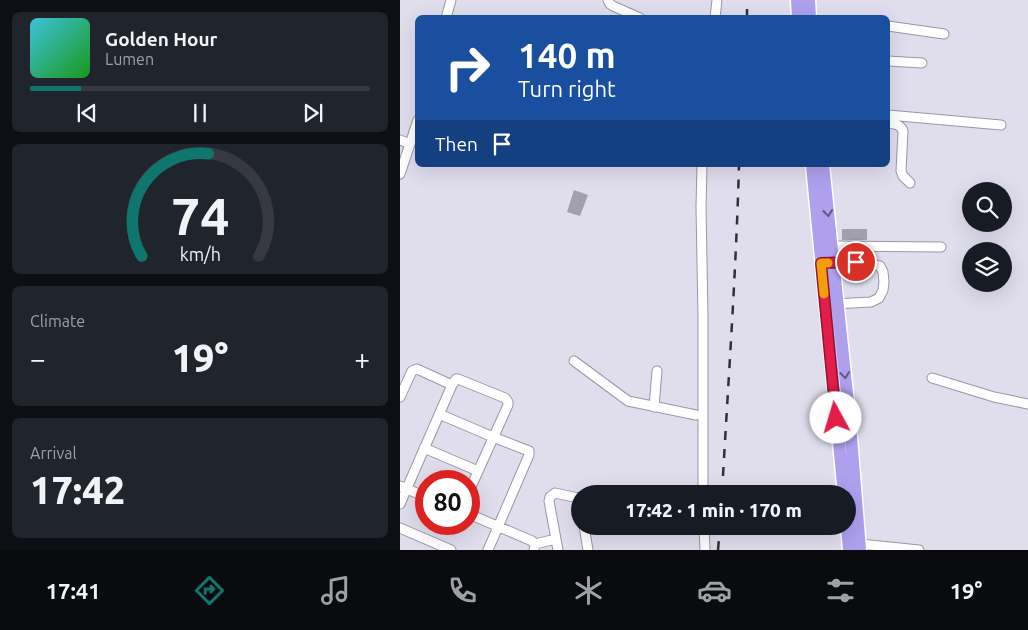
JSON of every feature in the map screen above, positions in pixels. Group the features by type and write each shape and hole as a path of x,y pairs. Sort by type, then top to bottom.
{"highway":[{"path":"797,0 798,15"},
{"path":"809,0 810,15"},
{"path":"812,167 828,263 843,485"},
{"path":"823,167 832,246 828,263"},
{"path":"831,304 849,412 856,548"},
{"path":"851,535 856,548"}],"street":[{"path":"447,15 450,0"},
{"path":"608,0 613,6 633,15"},
{"path":"716,15 717,0"},
{"path":"890,26 944,34"},
{"path":"890,61 922,63"},
{"path":"890,115 1001,125"},
{"path":"890,123 902,127 901,171 910,183"},
{"path":"400,174 415,129"},
{"path":"400,140 410,144"},
{"path":"702,167 703,485"},
{"path":"832,246 942,247"},
{"path":"828,263 872,263 880,266 883,272 883,290 879,298 871,302 831,304"},
{"path":"574,362 626,400 696,415"},
{"path":"400,397 402,387 412,371 418,369 452,385"},
{"path":"654,407 657,371"},
{"path":"932,378 994,397 1028,404"},
{"path":"400,504 404,487 424,448 454,380 458,379 508,400 508,405 478,470"},
{"path":"702,434 696,415 703,390"},
{"path":"439,414 530,453 488,550"},
{"path":"424,448 476,470"},
{"path":"558,550 548,501 555,493 571,496"},
{"path":"480,519 532,541 535,547 556,539"},
{"path":"400,528 451,550"},
{"path":"586,535 588,550"},
{"path":"704,535 705,550"},
{"path":"856,548 919,550"}],"building":[{"path":"574,190 588,195 580,216 567,212"},
{"path":"842,229 867,229 867,240 842,240"}],"railway":[{"path":"747,0 747,15"},
{"path":"723,485 739,167"},
{"path":"718,550 719,535"}],"slow traffic":[{"path":"824,294 821,263 828,263"}],"route":[{"path":"836,418 821,263 856,262"}]}
